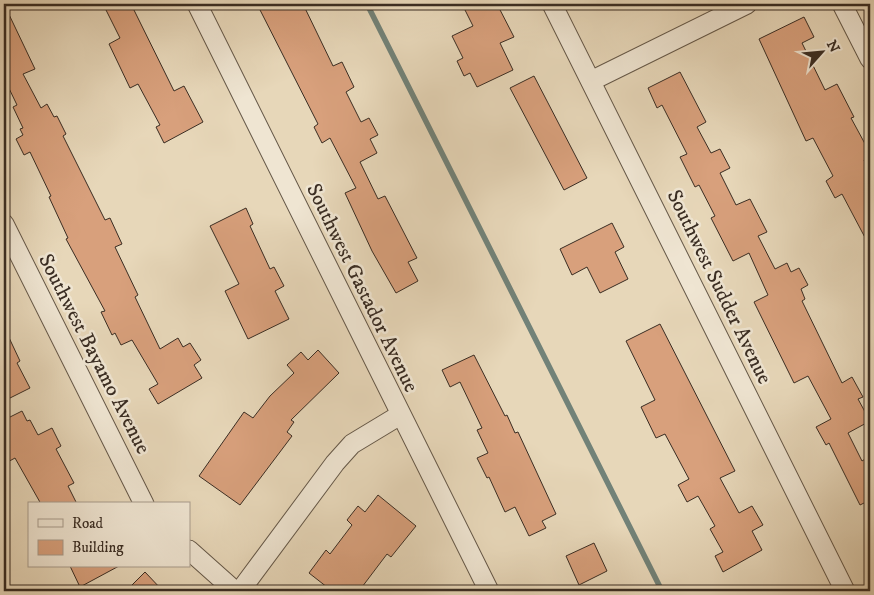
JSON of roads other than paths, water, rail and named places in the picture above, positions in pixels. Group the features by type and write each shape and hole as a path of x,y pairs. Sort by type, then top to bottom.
{"street":[{"name":"Southwest Gastador Avenue","path":"197,4 489,591"},
{"name":"Southwest Sudder Avenue","path":"552,4 845,591"},
{"path":"591,81 747,4"},
{"path":"842,4 870,59"},
{"name":"Southwest Bayamo Avenue","path":"4,224 143,502"},
{"path":"240,591 335,463 352,444 400,415"},
{"path":"190,551 235,591"}],"waterway":[{"path":"367,4 662,591"}]}
